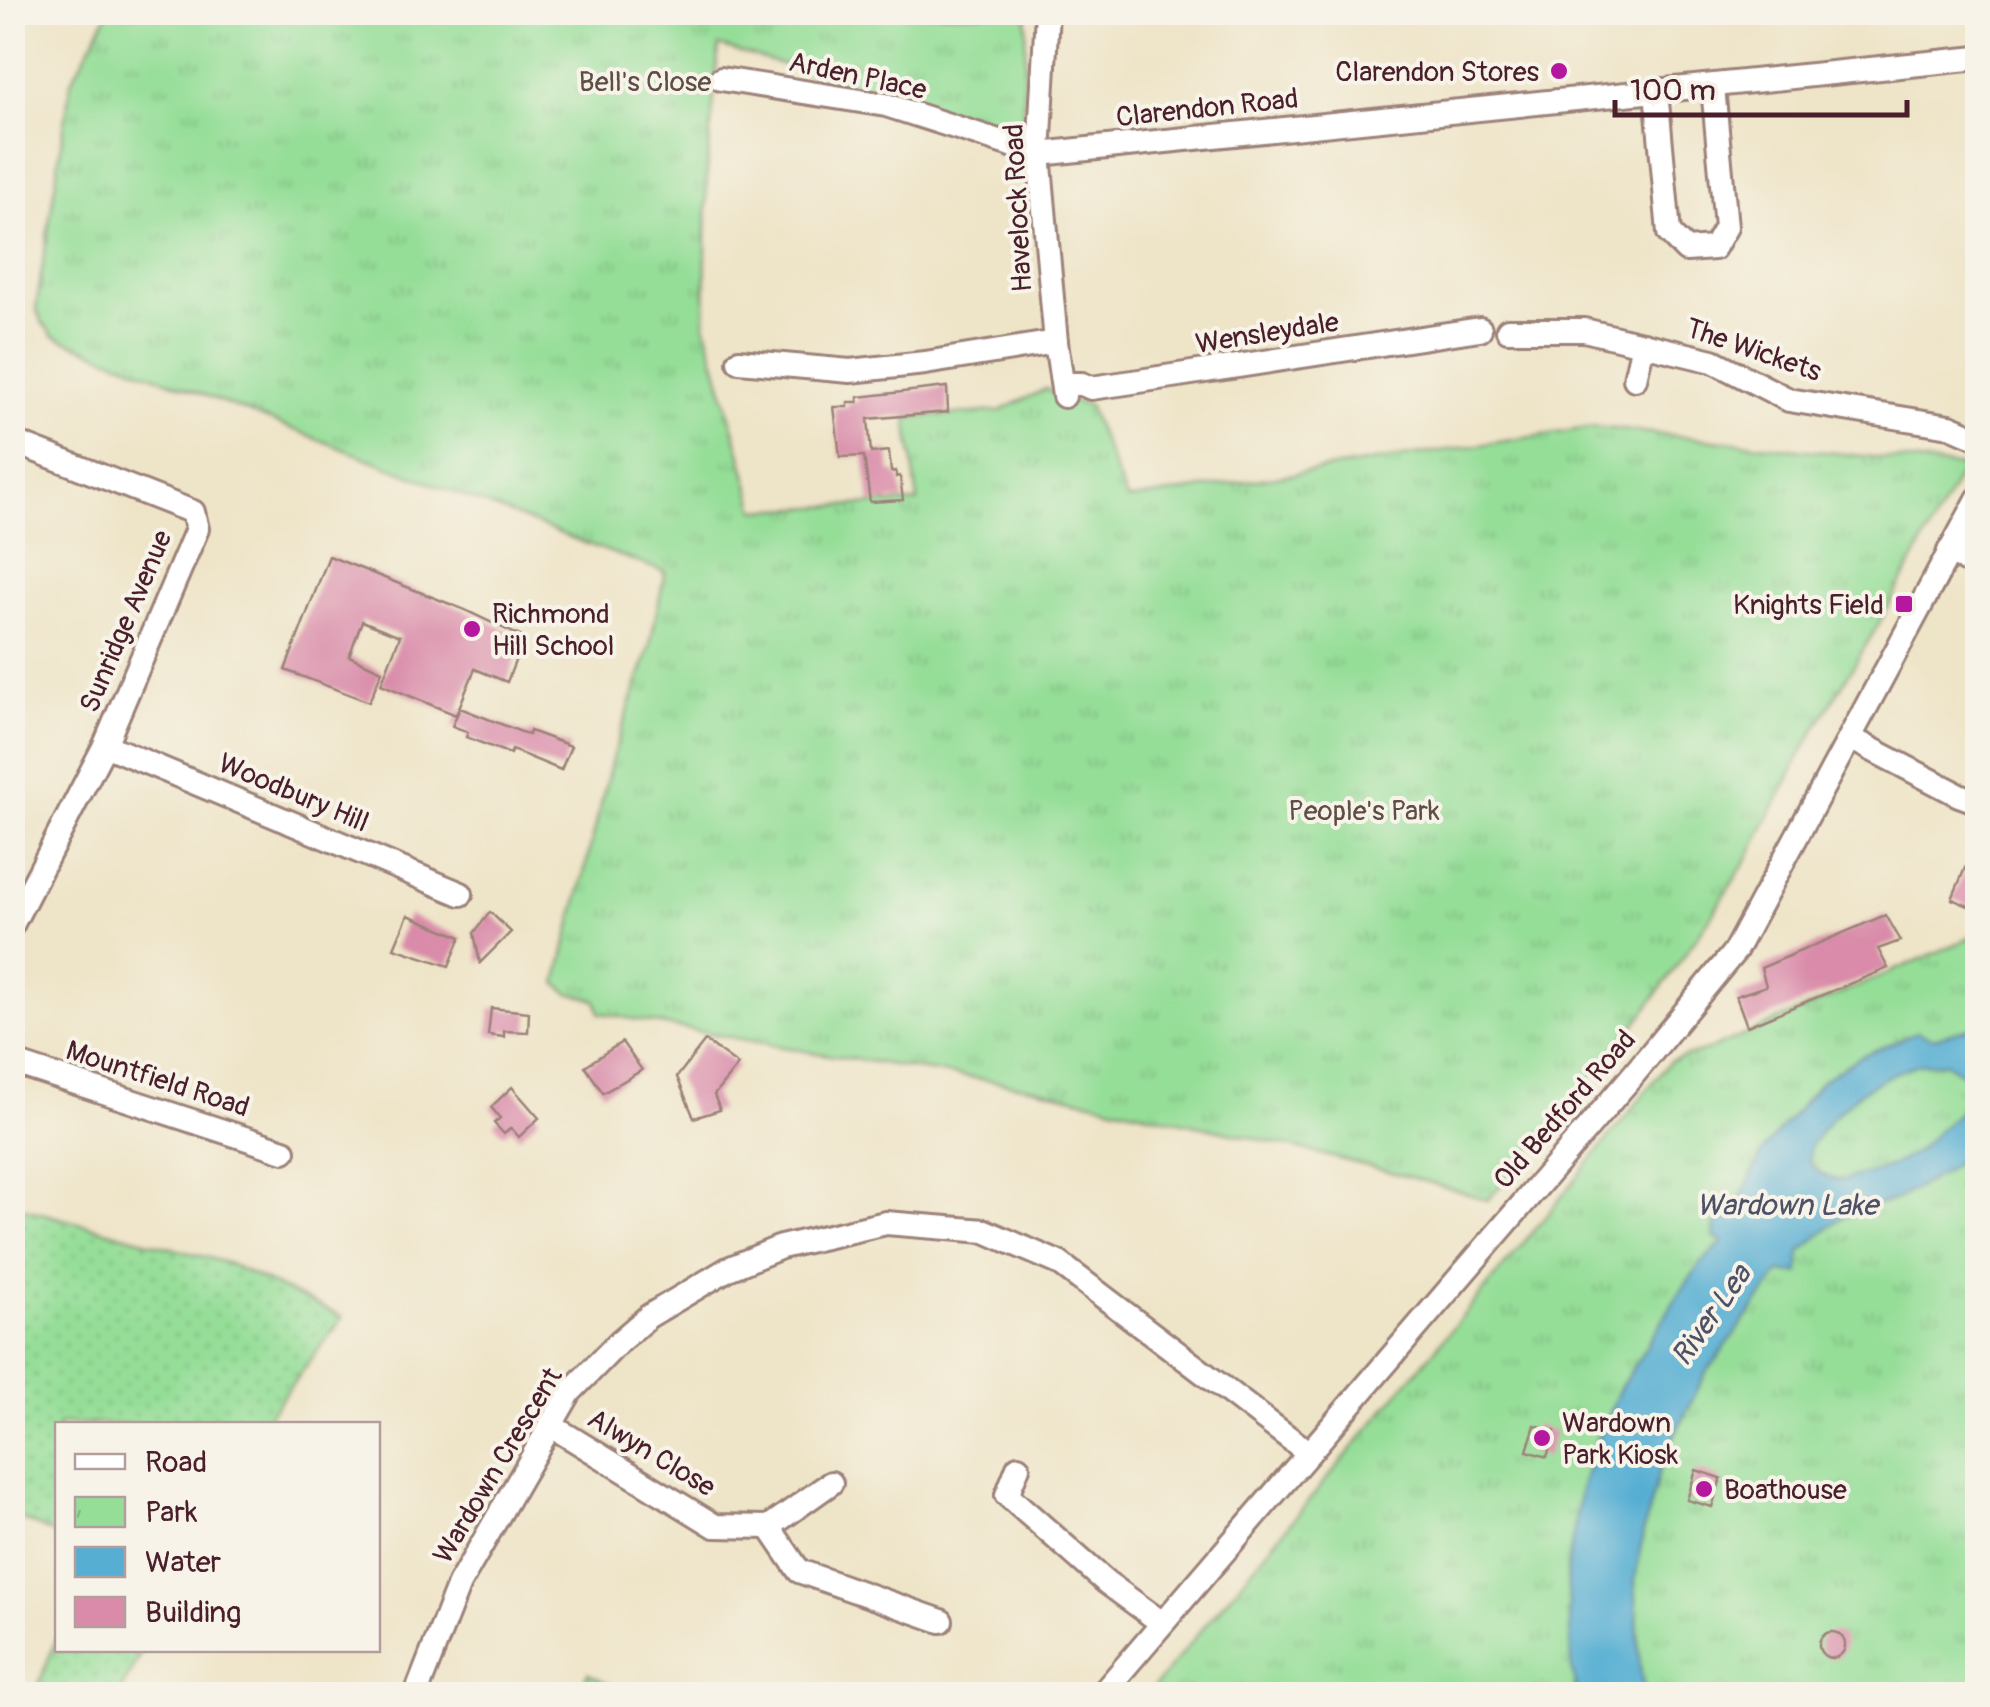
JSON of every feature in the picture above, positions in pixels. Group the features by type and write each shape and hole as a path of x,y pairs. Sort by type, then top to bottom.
{"street":[{"name":"Havelock Road","path":"1048,12 1039,154 1064,392"},
{"name":"Clarendon Road","path":"1039,154 1978,58"},
{"name":"Arden Place","path":"721,79 886,105 1039,154"},
{"path":"1656,91 1670,233 1686,250 1714,248 1726,228 1713,87"},
{"name":"Wensleydale","path":"1064,392 1082,384 1090,388 1126,384 1480,329"},
{"name":"The Wickets","path":"1508,330 1584,330 1713,361 1789,400 1950,426 1978,438"},
{"path":"739,361 850,371 1056,342"},
{"path":"1636,379 1643,344"},
{"name":"Sunridge Avenue","path":"12,441 193,512 197,529 104,745 12,926"},
{"name":"Old Bedford Road","path":"1102,1694 1736,951 1978,498"},
{"path":"1949,551 1978,568"},
{"path":"1850,738 1978,802"},
{"name":"Woodbury Hill","path":"104,745 461,894"},
{"name":"Mountfield Road","path":"12,1062 284,1151"},
{"name":"Wardown Crescent","path":"416,1694 459,1584 570,1392 649,1316 728,1269 781,1247 886,1223 985,1230 1060,1262 1309,1453"},
{"name":"Alwyn Close","path":"550,1425 715,1526 770,1527"},
{"path":"1018,1468 1007,1496 1106,1582 1162,1624"},
{"path":"831,1483 770,1527 799,1571 942,1621"}],"green space":[{"name":"People's Park","path":"108,13 1027,13 1022,135 719,46 707,168 705,324 756,510 918,502 907,418 1000,411 1046,389 1088,405 1127,500 1595,427 1964,467 1884,615 1801,754 1749,856 1710,918 1641,1017 1488,1200 1289,1146 1030,1087 600,1013 596,1000 568,993 557,983 613,755 649,650 665,572 53,336 36,308 71,82"},
{"path":"1977,935 1977,1694 1148,1694 1670,1061 1714,1048"},
{"path":"19,1207 227,1263 343,1317 264,1422 55,1422 55,1534 13,1515 12,1221"},
{"path":"55,1642 55,1652 141,1652 119,1694 35,1694"},
{"path":"589,1674 630,1694 578,1694"}],"water":[{"name":"Wardown Lake","path":"1977,1026 1977,1144 1946,1171 1897,1199 1842,1217 1801,1251 1799,1273 1780,1273 1706,1373 1662,1460 1643,1533 1635,1580 1645,1694 1577,1694 1572,1670 1567,1571 1580,1493 1619,1390 1677,1297 1701,1263 1723,1242 1714,1237 1715,1223 1731,1218 1764,1149 1823,1080 1861,1056 1917,1032 1933,1038","holes":["1946,1063 1968,1077 1972,1085 1958,1113 1916,1152 1889,1167 1842,1180 1817,1171 1809,1162 1810,1146 1829,1121 1859,1093 1892,1074 1919,1064"]}],"building":[{"path":"947,387 948,412 868,419 871,453 889,451 891,472 900,476 903,500 870,502 864,456 840,457 834,407 848,407 848,402 858,402 858,397"},
{"path":"329,556 524,638 507,682 475,669 456,715 381,684 400,636 362,621 349,656 382,671 369,702 285,670"},
{"path":"460,708 529,735 530,731 571,746 561,770 466,737 468,732 452,726"},
{"path":"1965,868 1978,874 1978,910 1952,899"},
{"path":"490,912 511,932 480,963 474,933"},
{"path":"408,915 461,937 449,966 394,948"},
{"path":"1885,915 1900,941 1878,949 1888,968 1747,1026 1736,996 1766,986 1761,968"},
{"path":"491,1008 529,1012 528,1032 504,1031 504,1037 488,1035"},
{"path":"705,1041 738,1065 714,1095 720,1110 694,1118 677,1077"},
{"path":"622,1042 642,1070 603,1093 585,1066"},
{"path":"512,1087 539,1118 519,1137 511,1128 504,1134 494,1123 500,1118 491,1107"},
{"name":"Wardown Park Kiosk","path":"1535,1425 1555,1431 1547,1457 1527,1451"},
{"name":"Boathouse","path":"1696,1470 1721,1478 1712,1507 1687,1500"},
{"path":"1832,1632 1841,1636 1845,1645 1841,1654 1832,1658 1823,1654 1819,1645 1823,1636"}],"place":[{"name":"Clarendon Stores","path":"1559,71"},
{"name":"Knights Field","path":"1904,604"},
{"name":"Richmond Hill School","path":"472,629"},
{"name":"Wardown Park Kiosk","path":"1542,1438"},
{"name":"Boathouse","path":"1704,1489"}],"park label":[{"name":"Bell's Close","path":"645,81"}],"water label":[{"name":"River Lea","path":"1711,1315"}]}
